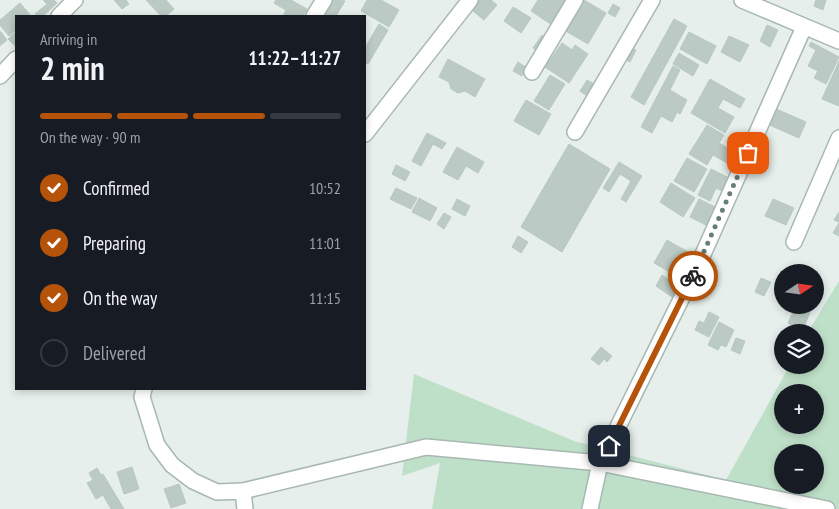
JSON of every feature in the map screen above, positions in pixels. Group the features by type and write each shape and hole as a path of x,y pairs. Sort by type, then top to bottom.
{"street":[{"path":"60,15 75,0"},
{"path":"315,15 324,0"},
{"path":"366,133 470,0"},
{"path":"532,72 575,0"},
{"path":"575,132 652,0"},
{"path":"742,0 839,41"},
{"path":"590,509 600,463 700,261 804,27"},
{"path":"0,76 15,60"},
{"path":"794,242 839,138"},
{"path":"144,390 142,397 157,445 172,465 193,481 216,492 243,491 426,447 600,463 827,509"},
{"path":"243,491 245,509"}],"green space":[{"path":"839,281 839,509 432,509 440,463 402,476 414,374 574,441 726,480 774,394 774,434 824,434 824,384 779,384 785,374 824,374 824,324 813,324 819,314 824,314 824,306"}],"building":[{"path":"43,0 54,0 57,3 44,15 35,14 47,4"},
{"path":"114,0 126,0 129,4 122,9"},
{"path":"146,0 166,0 174,9 167,15 160,15"},
{"path":"276,0 291,0 307,9 304,15 284,15 286,10 274,3"},
{"path":"333,0 345,1 337,15 325,15"},
{"path":"367,0 381,0 399,10 389,27 361,11"},
{"path":"474,0 491,0 497,5 484,20 468,7"},
{"path":"538,0 573,0 555,27 531,11"},
{"path":"582,0 606,13 588,44 564,30"},
{"path":"816,0 826,0 823,10 814,6"},
{"path":"20,3 30,15 15,15 15,31 9,36 0,25 0,20"},
{"path":"613,4 620,8 615,17 608,13"},
{"path":"513,7 531,18 521,33 504,21"},
{"path":"674,19 687,26 644,105 631,97"},
{"path":"379,24 388,30 368,64 366,63 366,46"},
{"path":"767,25 778,30 770,47 760,41"},
{"path":"0,31 7,40 0,46"},
{"path":"689,32 716,46 707,64 680,49"},
{"path":"15,33 15,46 8,39"},
{"path":"542,35 549,40 541,53 533,48"},
{"path":"729,36 749,45 740,62 721,52"},
{"path":"811,42 839,57 826,84 814,78 818,71 808,66 816,50 809,46"},
{"path":"562,43 572,50 575,45 588,54 569,83 545,67"},
{"path":"630,47 636,50 630,62 624,59"},
{"path":"679,53 699,65 693,76 673,64"},
{"path":"448,59 485,79 475,97 465,91 458,93 451,89 449,82 439,77"},
{"path":"839,61 839,106 822,99"},
{"path":"518,62 527,68 522,76 513,71"},
{"path":"673,66 680,70 670,90 687,100 680,114 677,112 672,122 661,116 652,133 641,127"},
{"path":"550,75 565,84 549,110 534,101"},
{"path":"710,79 745,99 740,108 723,99 718,108 734,117 725,133 691,113"},
{"path":"587,80 594,84 587,96 580,91"},
{"path":"526,100 551,114 539,135 514,121"},
{"path":"774,108 806,122 799,138 767,124"},
{"path":"707,125 724,135 719,143 743,157 736,168 713,155 707,165 689,154"},
{"path":"427,133 446,143 442,149 433,144 421,166 412,161"},
{"path":"569,144 610,169 562,252 521,227"},
{"path":"457,147 484,162 478,173 466,166 458,180 443,172"},
{"path":"687,158 707,169 694,192 674,181"},
{"path":"619,162 642,176 626,202 621,199 631,181 620,174 609,192 603,188"},
{"path":"396,165 410,172 405,181 392,174"},
{"path":"711,169 735,181 728,194 716,188 710,201 698,195"},
{"path":"671,183 695,198 683,217 660,202"},
{"path":"396,188 417,198 411,209 390,199"},
{"path":"419,198 437,208 430,221 412,212"},
{"path":"457,199 470,206 465,216 452,209"},
{"path":"699,199 717,208 708,226 690,217"},
{"path":"773,199 794,208 786,225 765,216"},
{"path":"839,212 839,222 834,220"},
{"path":"444,213 451,217 444,229 437,224"},
{"path":"839,223 839,236 833,233"},
{"path":"518,236 528,242 521,253 512,247"},
{"path":"667,240 688,252 675,275 654,263"},
{"path":"662,275 682,289 675,299 656,286"},
{"path":"761,278 771,282 764,296 755,292"},
{"path":"709,312 719,317 709,337 695,330 699,321 704,323"},
{"path":"792,314 809,314 805,324 788,323"},
{"path":"719,322 734,330 726,347 721,345 718,350 708,345"},
{"path":"736,338 745,341 740,354 731,350"},
{"path":"601,347 612,356 607,362 604,359 599,365 591,359"},
{"path":"132,467 139,489 124,494 117,472"},
{"path":"97,468 101,475 103,474 124,509 111,509 103,495 96,499 87,483 93,480 89,473"},
{"path":"179,484 186,503 171,508 164,489"}],"way so far":[{"path":"693,276 748,153"}],"route":[{"path":"609,446 693,276"}]}
